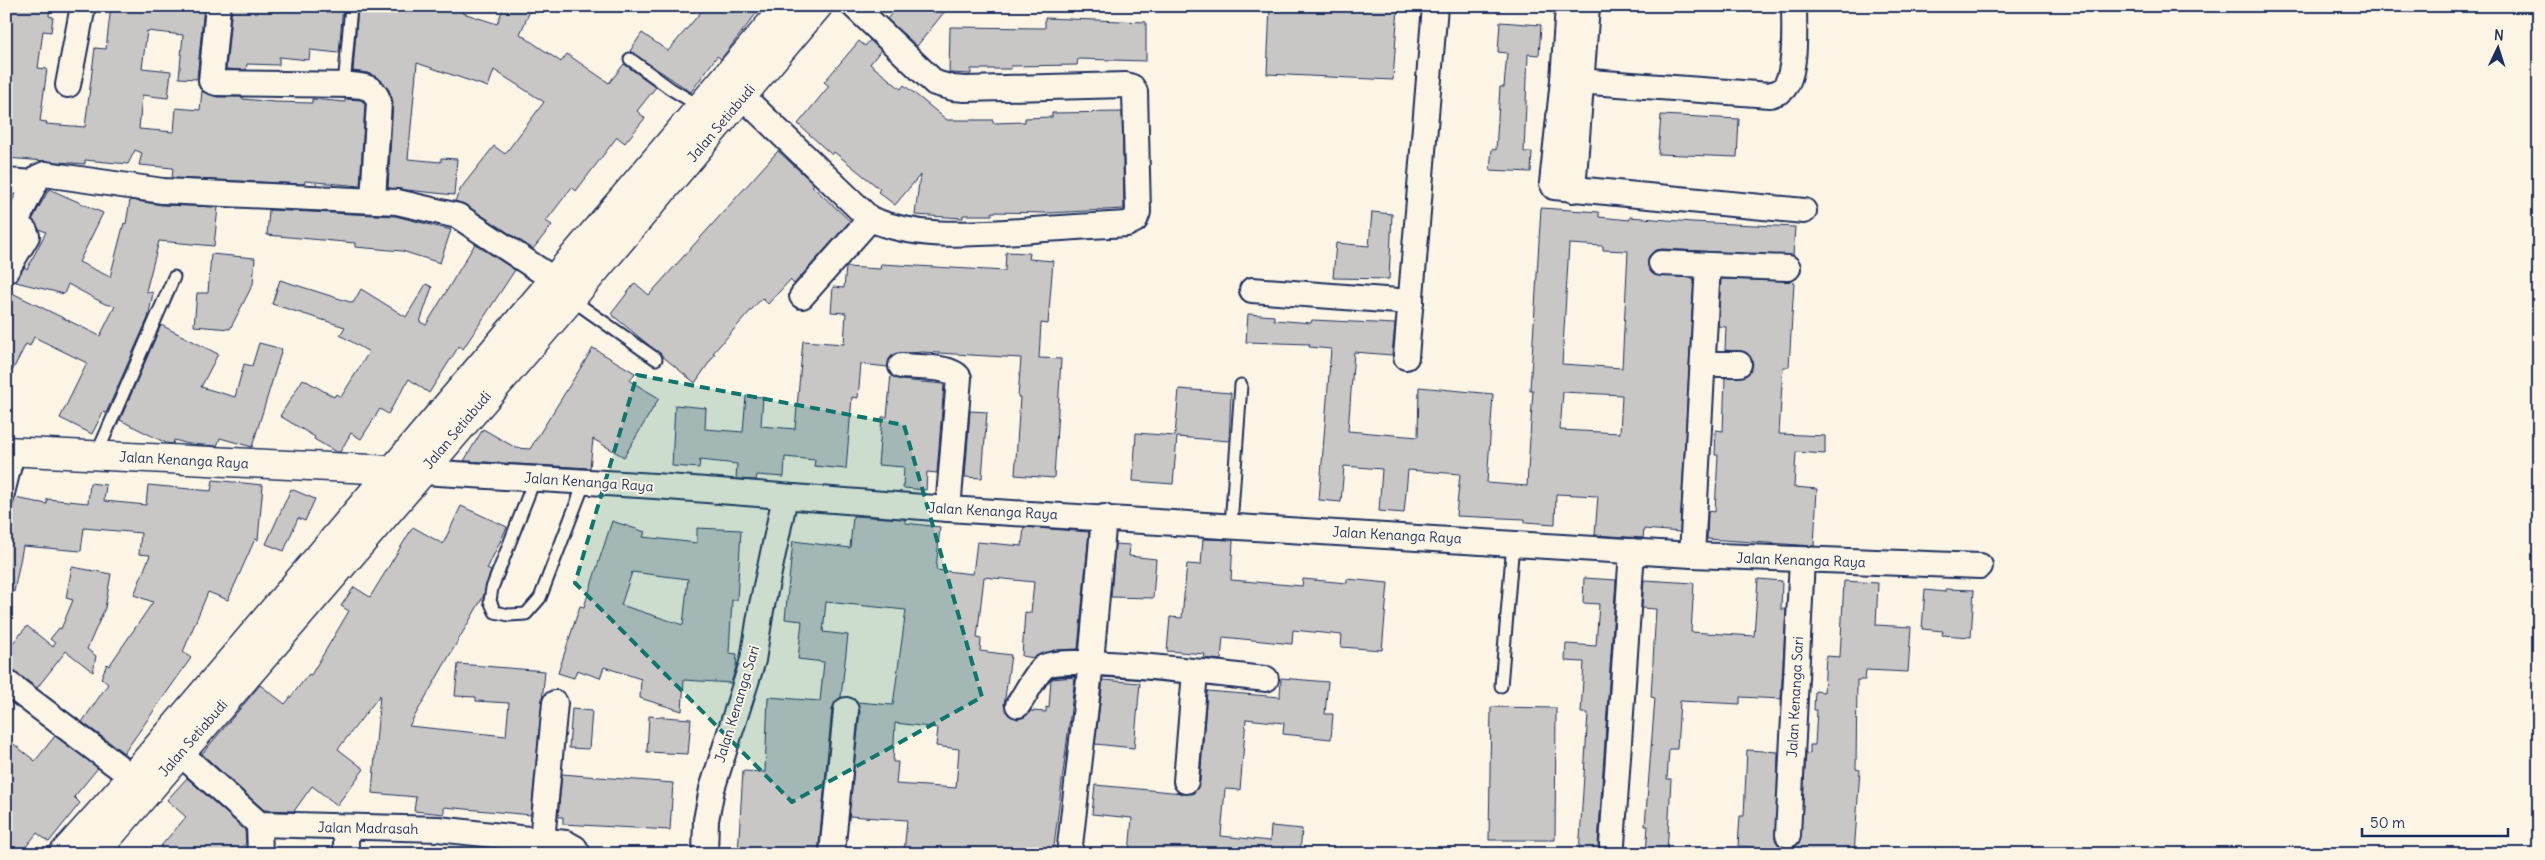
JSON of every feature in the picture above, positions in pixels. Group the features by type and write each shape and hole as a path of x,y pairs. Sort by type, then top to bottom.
{"main road":[{"name":"Jalan Setiabudi","path":"94,854 422,472 701,107 786,6"},
{"name":"Jalan Setiabudi","path":"63,854 132,777 391,470 743,97 818,6"},
{"name":"Jalan Kenanga Raya","path":"12,451 422,472"}],"street":[{"path":"68,85 83,6"},
{"path":"218,6 211,81 217,83 371,88 378,102 373,200"},
{"path":"743,97 870,219 903,230 964,234 1131,222 1137,216 1135,92 1132,87 1126,85 965,88 943,86 926,76 854,6"},
{"path":"1406,357 1435,6"},
{"path":"1568,6 1573,81 1574,190 1804,211"},
{"path":"1573,81 1587,6"},
{"path":"1573,81 1770,95 1783,90 1789,80 1794,45 1794,6"},
{"path":"6,271 27,236 25,231 17,228 16,222 39,175 45,174 162,191 397,202 458,216 562,289"},
{"path":"6,181 35,183"},
{"path":"802,296 870,219"},
{"path":"1661,263 1788,268"},
{"path":"1692,555 1708,265"},
{"path":"1252,290 1411,302"},
{"path":"1703,364 1739,364"},
{"path":"901,366 949,370 958,374 948,509"},
{"name":"Jalan Kenanga Raya","path":"422,472 584,481 948,509 1104,517 1692,555 1980,566"},
{"name":"Jalan Kenanga Sari","path":"705,854 706,820 712,789 753,660 761,610 785,497"},
{"path":"1070,854 1091,662 1104,517"},
{"path":"1612,845 1632,551"},
{"name":"Jalan Kenanga Sari","path":"1788,834 1802,560"},
{"path":"1018,705 1043,667 1052,664 1091,662 1266,679"},
{"path":"1186,781 1195,672"},
{"path":"6,682 132,777"},
{"path":"542,841 555,703"},
{"path":"832,854 846,710"},
{"path":"180,753 259,824 260,854"},
{"name":"Jalan Madrasah","path":"259,824 346,828 438,829 566,843 575,848 578,854"},
{"path":"346,828 346,854"}],"lane":[{"path":"344,86 351,6"},
{"path":"630,59 671,89 701,107"},
{"path":"96,456 174,277"},
{"path":"562,289 656,359"},
{"path":"1231,525 1241,385"},
{"path":"6,504 12,451"},
{"path":"535,478 492,588 490,601 495,612 509,615 526,614 540,598 584,481"},
{"path":"1501,686 1513,543"}],"highlighted area":[{"path":"637,375 904,425 982,697 792,802 575,583"}],"building":[{"path":"6,6 50,6 49,16 53,17 51,32 43,31 38,68 47,69 40,121 47,122 46,124 85,127 95,48 106,49 111,6 187,8 187,6 204,6 197,79 179,78 183,35 147,31 142,68 171,71 168,98 142,95 139,129 174,132 176,108 200,110 202,91 217,97 243,97 243,99 274,102 312,103 312,99 345,102 345,99 361,100 365,104 360,186 305,181 304,184 172,178 173,168 139,165 142,153 135,150 128,164 85,160 85,164 6,158"},
{"path":"232,6 343,6 339,53 310,50 309,60 279,57 279,65 247,64 246,70 226,69"},
{"path":"358,6 465,6 463,13 497,24 504,6 532,6 520,34 561,62 567,54 609,83 624,64 656,87 637,111 645,118 625,143 617,137 576,191 572,187 546,221 552,225 533,249 466,205 455,201 461,188 494,146 505,154 544,102 494,70 488,87 417,63 408,159 441,162 441,158 457,159 454,195 388,188 393,102 389,90 380,79 368,73 353,71"},
{"path":"706,6 762,6 721,59 717,56 691,92 630,51 642,33 668,51"},
{"path":"898,6 949,6 917,46 887,19"},
{"path":"1270,6 1398,6 1393,80 1267,74"},
{"path":"1045,18 1146,22 1146,61 1078,59 1077,65 1011,66 1011,69 971,69 971,74 949,73 950,27 1045,28"},
{"path":"1500,22 1541,25 1539,55 1528,54 1524,152 1532,152 1531,172 1490,170 1492,149 1496,150 1500,87 1504,87 1507,53 1498,52"},
{"path":"870,40 881,50 870,64 901,89 904,85 947,120 993,120 993,123 1025,122 1025,118 1052,117 1052,113 1122,112 1124,209 1048,213 992,212 992,215 963,215 963,218 915,215 920,175 895,205 878,192 880,189 834,152 832,155 798,124 829,86 824,82 859,41 865,46"},
{"path":"1661,115 1739,119 1737,157 1658,154"},
{"path":"778,151 850,221 794,284 790,280 768,304 762,298 713,353 715,354 695,383 611,314 635,283 649,295"},
{"path":"49,189 103,213 79,262 110,277 124,223 126,224 130,200 162,205 218,207 214,246 159,241 146,291 153,293 148,318 106,413 103,412 92,434 60,418 87,363 34,337 30,346 26,344 6,383 6,300 10,292 100,336 115,306 105,304 68,284 64,294 16,282 24,267 27,269 46,232 39,229 32,220"},
{"path":"1541,208 1599,212 1599,217 1630,220 1630,217 1795,227 1793,256 1662,249 1654,251 1649,256 1649,269 1654,275 1694,278 1680,532 1644,529 1643,538 1595,535 1598,496 1556,494 1555,524 1525,522 1525,519 1456,516 1460,474 1408,470 1404,513 1379,511 1382,469 1344,466 1341,502 1319,500 1331,349 1309,347 1310,344 1246,342 1248,314 1274,316 1274,320 1311,323 1312,320 1395,324 1392,355 1354,352 1348,431 1418,437 1419,387 1493,394 1487,483 1527,486 1533,390 1530,390","holes":["1569,244 1603,246 1603,250 1628,251 1622,368 1562,364","1563,392 1622,395 1620,433 1560,430"]},
{"path":"269,210 395,216 451,230 440,263 402,251 355,247 355,243 267,235"},
{"path":"1372,212 1392,214 1389,279 1333,278 1336,243 1369,246"},
{"path":"475,244 515,270 463,349 459,346 429,393 409,379 388,414 380,409 361,439 351,433 340,452 336,452 314,439 315,437 280,416 303,379 334,397 336,394 341,397 369,352 340,335 345,327 272,304 280,280 353,303 361,289 406,317 426,284 432,287 420,322 426,325"},
{"path":"1006,252 1030,253 1029,259 1053,261 1048,324 1041,323 1039,358 1061,359 1054,478 1015,475 1021,358 922,352 895,354 889,359 888,367 861,364 858,398 852,397 846,469 814,466 815,460 785,457 784,477 757,475 756,480 736,479 737,464 700,460 699,468 672,466 675,405 706,408 705,429 743,432 746,396 763,397 761,426 795,429 803,341 844,344 846,313 831,312 833,287 844,288 846,267 880,269 881,264 1005,271"},
{"path":"211,254 255,258 253,284 230,329 194,326 197,293 208,293"},
{"path":"1721,279 1791,281 1794,283 1789,367 1783,367 1779,434 1825,436 1825,454 1796,452 1794,487 1817,489 1814,546 1707,539 1708,511 1715,512 1718,455 1715,455 1716,430 1723,431 1725,378 1745,376 1751,371 1753,364 1751,358 1745,352 1725,350 1726,327 1718,326"},
{"path":"161,325 218,354 201,387 235,397 244,364 252,366 259,343 282,349 252,447 220,438 217,446 189,444 174,440 173,444 166,443 120,420"},
{"path":"593,348 635,373 630,381 659,398 624,457 593,439 590,468 464,461 483,429 516,448 530,449"},
{"path":"891,374 900,380 944,384 937,473 927,472 926,490 903,488 904,467 878,465 882,417 887,417"},
{"path":"1179,389 1231,393 1229,441 1177,437 1173,484 1133,481 1136,433 1175,436"},
{"path":"970,411 987,412 982,478 965,477"},
{"path":"213,480 263,485 258,540 255,539 228,600 208,592 183,652 191,658 124,753 82,722 108,684 101,678 107,664 109,666 153,602 134,595 150,555 139,554 141,533 84,528 81,551 23,546 14,592 6,592 8,511 12,509 15,498 47,504 47,499 88,503 90,483 106,485 104,501 146,505 148,485 211,491"},
{"path":"291,489 315,499 305,521 298,518 284,551 266,544"},
{"path":"461,506 507,527 487,569 491,571 483,597 409,726 506,736 509,703 476,701 476,697 455,696 458,664 545,671 531,815 444,807 444,814 414,811 416,797 372,793 380,695 338,749 364,769 337,805 312,786 294,811 264,810 202,754 260,685 285,704 309,674 311,675 349,611 341,606 354,587 370,597 413,527 443,544"},
{"path":"853,516 905,519 905,523 940,527 936,570 973,574 977,542 1022,546 1024,527 1089,532 1078,649 1054,650 1034,658 1022,656 1025,612 1031,613 1034,582 984,577 977,638 981,639 980,651 1011,655 1004,705 1010,716 1018,719 1031,711 1046,712 1046,707 1049,708 1051,679 1075,677 1053,854 904,854 907,820 849,816 860,711 857,702 893,705 906,610 826,602 823,632 848,635 841,697 835,702 832,709 818,854 738,854 743,771 765,772 768,697 820,701 824,662 798,659 802,621 785,619 793,541 850,548","holes":["895,723 938,728 936,746 959,749 956,788 896,784 898,762 893,762"]},
{"path":"612,521 645,532 643,537 697,543 697,528 741,530 737,600 732,600 729,653 737,654 736,667 731,683 684,680 682,711 640,698 641,679 604,667 600,678 577,670 574,678 558,673 580,606 584,607","holes":["632,572 688,579 683,625 621,605"]},
{"path":"1203,539 1233,540 1231,580 1302,586 1303,579 1347,583 1347,579 1388,583 1382,650 1341,647 1342,635 1293,630 1292,644 1223,637 1221,660 1204,658 1205,654 1167,651 1170,617 1182,618 1187,564 1201,565"},
{"path":"1115,544 1130,545 1129,556 1156,559 1153,598 1111,597"},
{"path":"72,567 111,574 105,608 87,649 96,656 93,672 66,651 37,688 14,671 6,668 6,651 27,626 53,647 55,643 50,639 59,628 61,629 73,600 66,598"},
{"path":"1584,578 1616,580 1598,844 1602,854 1579,854 1588,713 1581,713 1584,662 1565,661 1566,644 1596,646 1599,604 1583,603"},
{"path":"1758,579 1782,581 1781,609 1786,609 1781,699 1740,697 1740,704 1680,701 1677,749 1669,749 1667,779 1671,779 1667,854 1646,854 1648,826 1645,826 1655,698 1651,697 1656,609 1642,608 1644,580 1694,583 1691,632 1754,636"},
{"path":"1844,581 1878,583 1876,625 1911,627 1908,672 1866,670 1865,680 1857,680 1856,769 1860,770 1854,854 1805,853 1805,850 1788,849 1795,847 1800,842 1806,753 1810,754 1810,745 1815,745 1817,710 1814,710 1815,691 1824,692 1826,656 1840,657"},
{"path":"1945,589 1974,590 1971,637 1942,635 1943,631 1922,629 1925,590 1945,592"},
{"path":"1281,678 1328,682 1325,714 1333,714 1331,739 1283,734 1284,723 1246,719 1240,790 1225,789 1221,836 1270,841 1271,826 1302,829 1300,854 1129,854 1132,818 1092,814 1095,785 1193,794 1200,782 1207,691 1280,697"},
{"path":"1103,680 1140,683 1134,748 1095,744"},
{"path":"1491,707 1556,708 1555,840 1489,840"},
{"path":"572,709 592,711 589,749 569,748"},
{"path":"649,716 691,719 688,754 647,752"},
{"path":"55,736 98,768 74,797 80,803 49,842 37,833 20,854 6,854 6,738 35,761"},
{"path":"1747,750 1778,752 1776,841 1780,846 1788,849 1738,846 1740,816 1744,816"},
{"path":"562,774 673,783 670,830 563,824 563,817 558,817"},
{"path":"187,778 245,830 246,843 236,854 168,854 160,847 186,817 167,800"}]}
